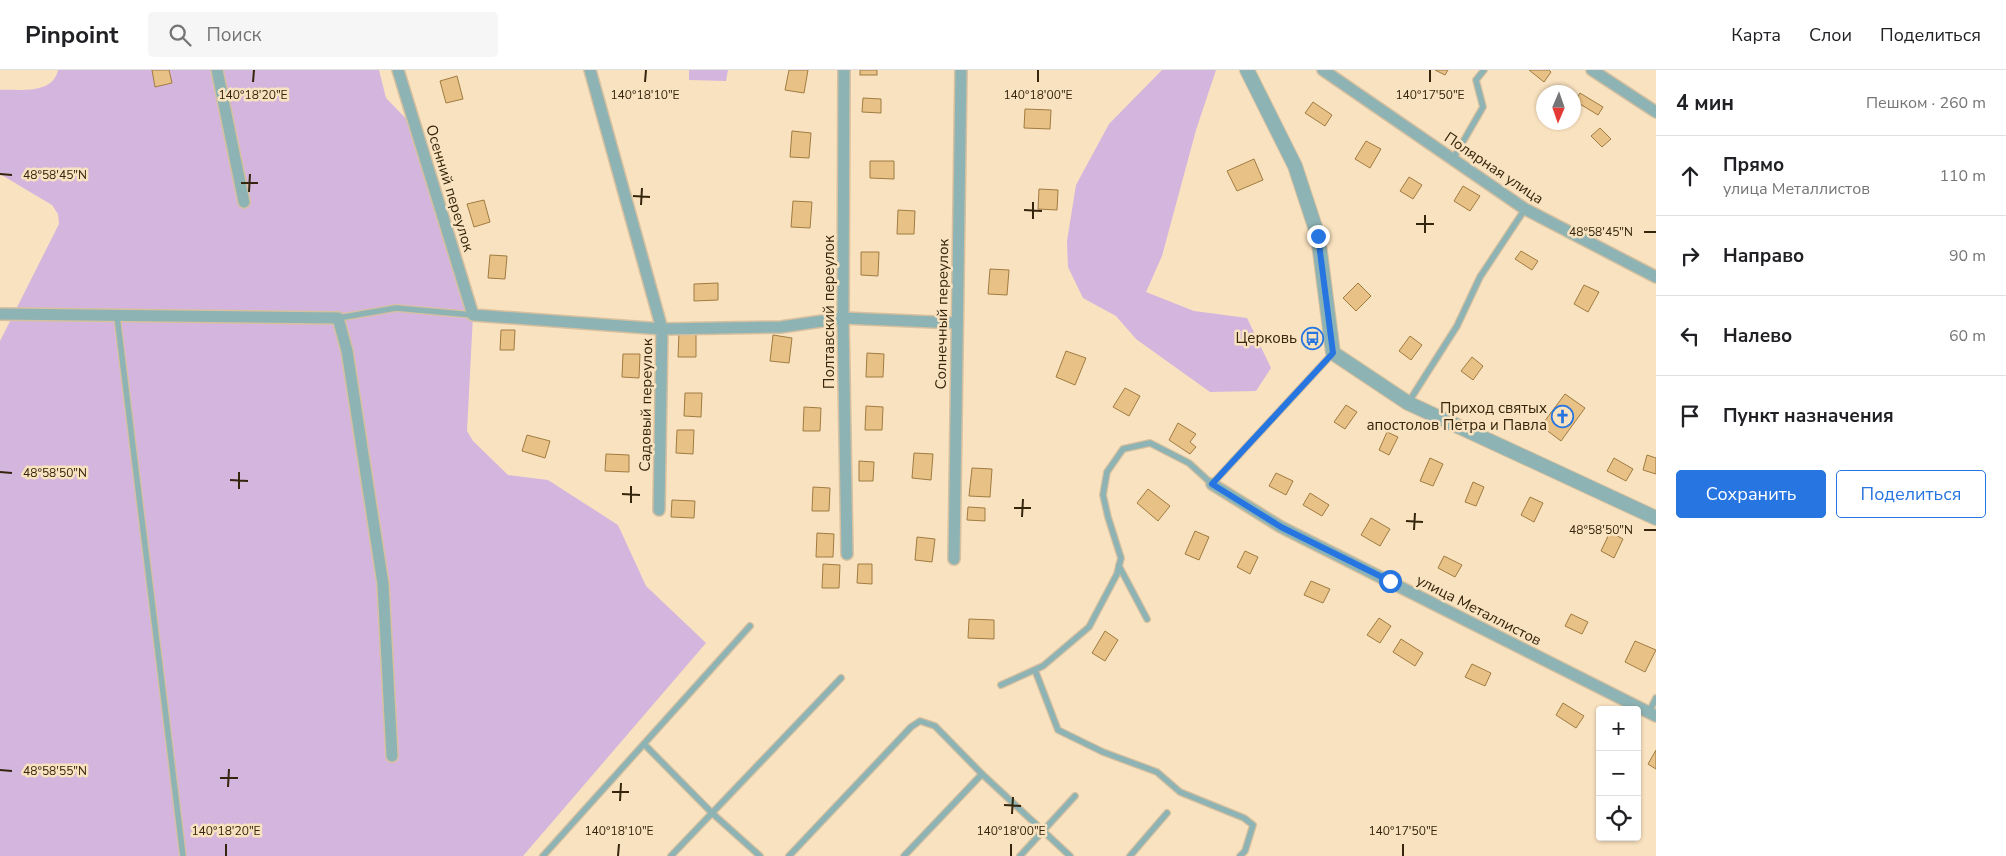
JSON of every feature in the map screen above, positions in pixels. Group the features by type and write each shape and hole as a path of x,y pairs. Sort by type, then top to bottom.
{"street":[{"path":"217,70 244,202"},
{"name":"Осенний переулок","path":"398,70 473,315"},
{"name":"Садовый переулок","path":"590,70 662,329 660,510"},
{"name":"Полтавский переулок","path":"844,70 843,318 847,554"},
{"name":"Солнечный переулок","path":"954,559 961,70"},
{"path":"1247,70 1295,166 1318,236 1333,353 1408,403 1656,518"},
{"name":"Полярная улица","path":"1323,70 1525,209 1656,277"},
{"path":"1592,70 1656,112"},
{"path":"0,314 338,318 347,351 383,584 392,756"},
{"path":"473,315 662,329 780,327 843,318 957,322"},
{"name":"улица Металлистов","path":"1212,484 1281,527 1653,714"}],"lane":[{"path":"1453,159 1483,107 1476,80 1484,70"},
{"path":"1408,403 1458,326 1480,277 1525,209"},
{"path":"338,318 396,308 473,315"},
{"path":"118,316 183,856"},
{"path":"1001,685 1043,666 1089,627 1119,566 1121,558 1103,495 1107,472 1123,449 1150,442 1189,463 1212,484 1333,353"},
{"path":"1119,566 1147,619"},
{"path":"543,856 750,626"},
{"path":"1035,670 1058,730 1103,752 1156,772 1180,792 1244,818 1253,825 1245,851 1240,856"},
{"path":"671,856 841,678"},
{"path":"1653,714 1656,698"},
{"path":"789,856 911,727 920,721 935,726 982,774 1070,856"},
{"path":"644,744 712,813 760,856"},
{"path":"904,856 982,774"},
{"path":"1020,856 1075,796"},
{"path":"1130,856 1166,813"}],"shaded area":[{"path":"58,70 379,70 386,98 416,129 473,315 467,431 473,441 508,475 548,480 618,525 646,586 706,643 523,856 0,856 0,341 59,224 58,214 52,205 0,174 0,90 25,90 42,87 49,84 55,78"},
{"path":"689,70 728,70 726,81 689,80"},
{"path":"1162,70 1216,70 1196,130 1162,256 1146,292 1194,311 1247,318 1271,368 1256,391 1210,392 1136,339 1116,316 1083,298 1068,267 1067,241 1076,185 1109,124"}],"building":[{"path":"152,70 169,70 172,83 155,87"},
{"path":"789,70 808,70 804,93 785,90"},
{"path":"860,70 877,70 877,75 860,75"},
{"path":"1435,70 1448,70 1445,75"},
{"path":"1529,70 1549,70 1551,72 1544,82"},
{"path":"457,76 463,99 446,103 440,81"},
{"path":"1581,94 1603,107 1598,115 1581,105"},
{"path":"863,98 881,99 881,113 862,112"},
{"path":"1313,102 1332,115 1325,126 1305,113"},
{"path":"1025,109 1051,110 1050,129 1024,128"},
{"path":"1600,128 1611,139 1602,147 1591,136"},
{"path":"792,131 811,133 809,158 790,157"},
{"path":"1366,141 1381,149 1370,168 1355,159"},
{"path":"1254,159 1263,180 1237,191 1227,171"},
{"path":"870,161 894,161 894,179 870,178"},
{"path":"1409,177 1422,185 1413,199 1400,191"},
{"path":"1463,186 1480,196 1470,211 1454,201"},
{"path":"1039,189 1058,190 1057,210 1038,209"},
{"path":"484,200 490,222 474,227 467,204"},
{"path":"793,201 812,202 810,228 791,227"},
{"path":"898,210 915,211 914,234 897,234"},
{"path":"1521,251 1538,261 1532,270 1515,259"},
{"path":"861,252 879,252 878,276 861,275"},
{"path":"490,255 507,256 505,279 488,278"},
{"path":"990,269 1009,270 1007,295 988,294"},
{"path":"718,283 718,300 694,301 694,284"},
{"path":"1358,283 1371,296 1356,311 1343,298"},
{"path":"1584,285 1599,292 1588,312 1574,304"},
{"path":"501,330 515,330 514,350 500,350"},
{"path":"679,333 696,334 696,357 678,357"},
{"path":"773,335 792,338 789,363 770,361"},
{"path":"1410,336 1422,345 1411,360 1399,351"},
{"path":"1066,351 1086,358 1075,385 1056,377"},
{"path":"867,353 884,354 883,377 866,377"},
{"path":"623,354 640,354 639,378 622,377"},
{"path":"1472,357 1483,366 1473,380 1461,371"},
{"path":"1125,388 1140,396 1129,416 1113,407"},
{"path":"685,393 702,393 701,417 684,416"},
{"name":"Приход святых апостолов Петра и Павла","path":"1565,394 1585,408 1561,441 1541,426"},
{"path":"1346,405 1357,412 1345,429 1334,422"},
{"path":"866,406 883,407 882,430 865,430"},
{"path":"804,407 821,408 820,431 803,431"},
{"path":"1178,423 1196,434 1190,442 1196,447 1190,454 1169,440"},
{"path":"677,430 694,430 693,454 676,453"},
{"path":"1387,432 1398,437 1389,455 1379,450"},
{"path":"527,435 550,441 545,458 522,451"},
{"path":"914,453 933,454 931,480 912,478"},
{"path":"606,454 629,455 629,472 605,471"},
{"path":"1647,455 1656,458 1656,474 1643,470"},
{"path":"1430,458 1443,464 1433,486 1420,481"},
{"path":"1614,458 1633,469 1626,481 1607,471"},
{"path":"859,461 874,462 873,481 859,481"},
{"path":"972,468 992,469 990,497 969,496"},
{"path":"1276,473 1293,481 1286,495 1269,486"},
{"path":"1473,482 1484,487 1476,506 1465,502"},
{"path":"813,487 830,488 829,511 812,511"},
{"path":"1148,489 1170,506 1158,521 1137,503"},
{"path":"1310,493 1329,505 1322,516 1303,505"},
{"path":"1530,497 1543,503 1534,522 1521,515"},
{"path":"672,500 695,501 694,518 671,517"},
{"path":"968,507 985,508 985,521 967,520"},
{"path":"1371,518 1390,529 1380,546 1361,535"},
{"path":"1195,531 1209,537 1199,560 1185,554"},
{"path":"1610,532 1623,539 1614,558 1601,551"},
{"path":"817,533 834,534 833,557 816,557"},
{"path":"917,537 935,539 932,562 915,560"},
{"path":"1245,551 1258,557 1250,574 1237,567"},
{"path":"1444,556 1462,565 1455,577 1438,568"},
{"path":"823,564 840,565 839,588 822,588"},
{"path":"858,564 872,564 872,584 857,583"},
{"path":"1311,581 1330,589 1323,603 1304,595"},
{"path":"1571,614 1588,622 1582,634 1565,626"},
{"path":"1379,618 1391,626 1380,643 1367,635"},
{"path":"969,619 994,620 994,639 968,638"},
{"path":"1105,631 1118,640 1105,661 1092,653"},
{"path":"1401,639 1423,653 1415,666 1393,652"},
{"path":"1635,641 1656,650 1645,672 1625,662"},
{"path":"1472,664 1491,673 1485,686 1465,677"},
{"path":"1563,703 1584,716 1576,728 1556,715"},
{"path":"1656,750 1656,769 1648,764"}],"place":[{"name":"Церковь","path":"1313,338"},
{"name":"Приход святых апостолов Петра и Павла","path":"1563,417"}],"route":[{"path":"1318,236 1333,353 1212,484 1281,527 1390,581"}]}
